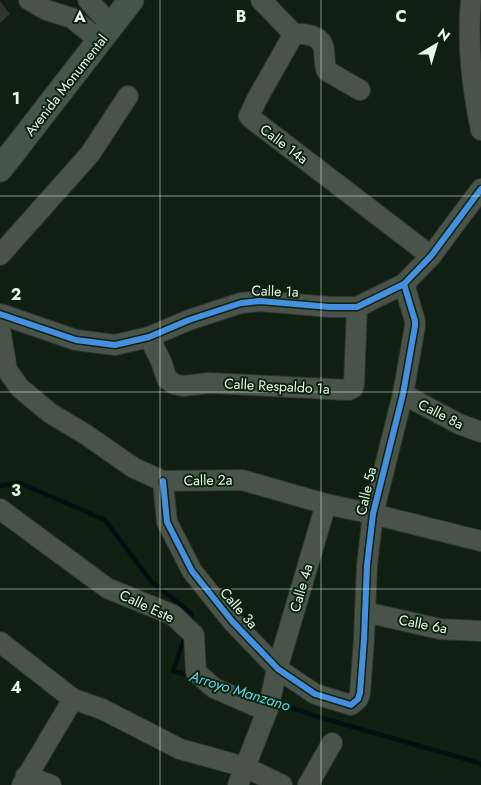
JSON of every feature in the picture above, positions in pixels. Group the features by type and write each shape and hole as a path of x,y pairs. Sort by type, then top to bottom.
{"main road":[{"name":"Avenida Monumental","path":"0,169 131,0"}],"street":[{"path":"29,0 46,10 72,18 106,34"},
{"path":"88,0 106,34"},
{"path":"261,0 292,34 304,33 316,37 324,48 327,71 360,90"},
{"path":"471,0 469,36 472,88 481,130"},
{"name":"Calle 14a","path":"292,34 249,116 431,256"},
{"path":"0,255 90,154 128,96"},
{"name":"Calle 1a","path":"0,314 76,340 115,345 150,336 212,312 246,302 260,301 330,307 357,307 404,284 431,256 481,189"},
{"name":"Calle 5a","path":"351,705 358,699 360,693 367,565 373,514 403,394 415,320 404,284"},
{"name":"Calle Respaldo 1a","path":"150,336 167,379 174,384 183,386 209,383 349,390 353,388 354,384 357,307"},
{"name":"Calle 2a","path":"0,329 7,370 20,388 50,413 134,468 163,481 242,480 326,504 481,541"},
{"name":"Calle 8a","path":"403,394 459,424 481,432"},
{"name":"Calle 3a","path":"163,481 167,522 192,571 232,621 277,671 315,694 351,705"},
{"name":"Calle 4a","path":"241,776 268,708 326,504"},
{"name":"Calle Este","path":"0,509 107,588 173,615 194,635 196,672 214,688 268,708"},
{"name":"Calle 6a","path":"365,612 440,629 481,632"},
{"path":"0,642 73,698 102,709 180,749 241,776 282,785"},
{"path":"51,785 24,780 73,698"},
{"path":"308,785 332,743"}],"building":[{"path":"0,1 10,14 0,23"}],"waterway":[{"name":"Arroyo Manzano","path":"0,486 20,483 105,520 151,581 192,614 190,622"},
{"name":"Arroyo Manzano","path":"186,634 173,671 191,676"},
{"name":"Arroyo Manzano","path":"249,693 265,698"},
{"name":"Arroyo Manzano","path":"275,702 315,716 481,765"}],"cycle path":[{"path":"0,314 76,340 115,345 149,337 189,320 241,303 260,301 330,307 357,307 404,284 431,256 481,189"},
{"path":"163,481 167,522 192,571 232,621 278,669 315,694 351,705 358,699 360,693 367,565 373,514 403,394 415,326 404,284"}]}
